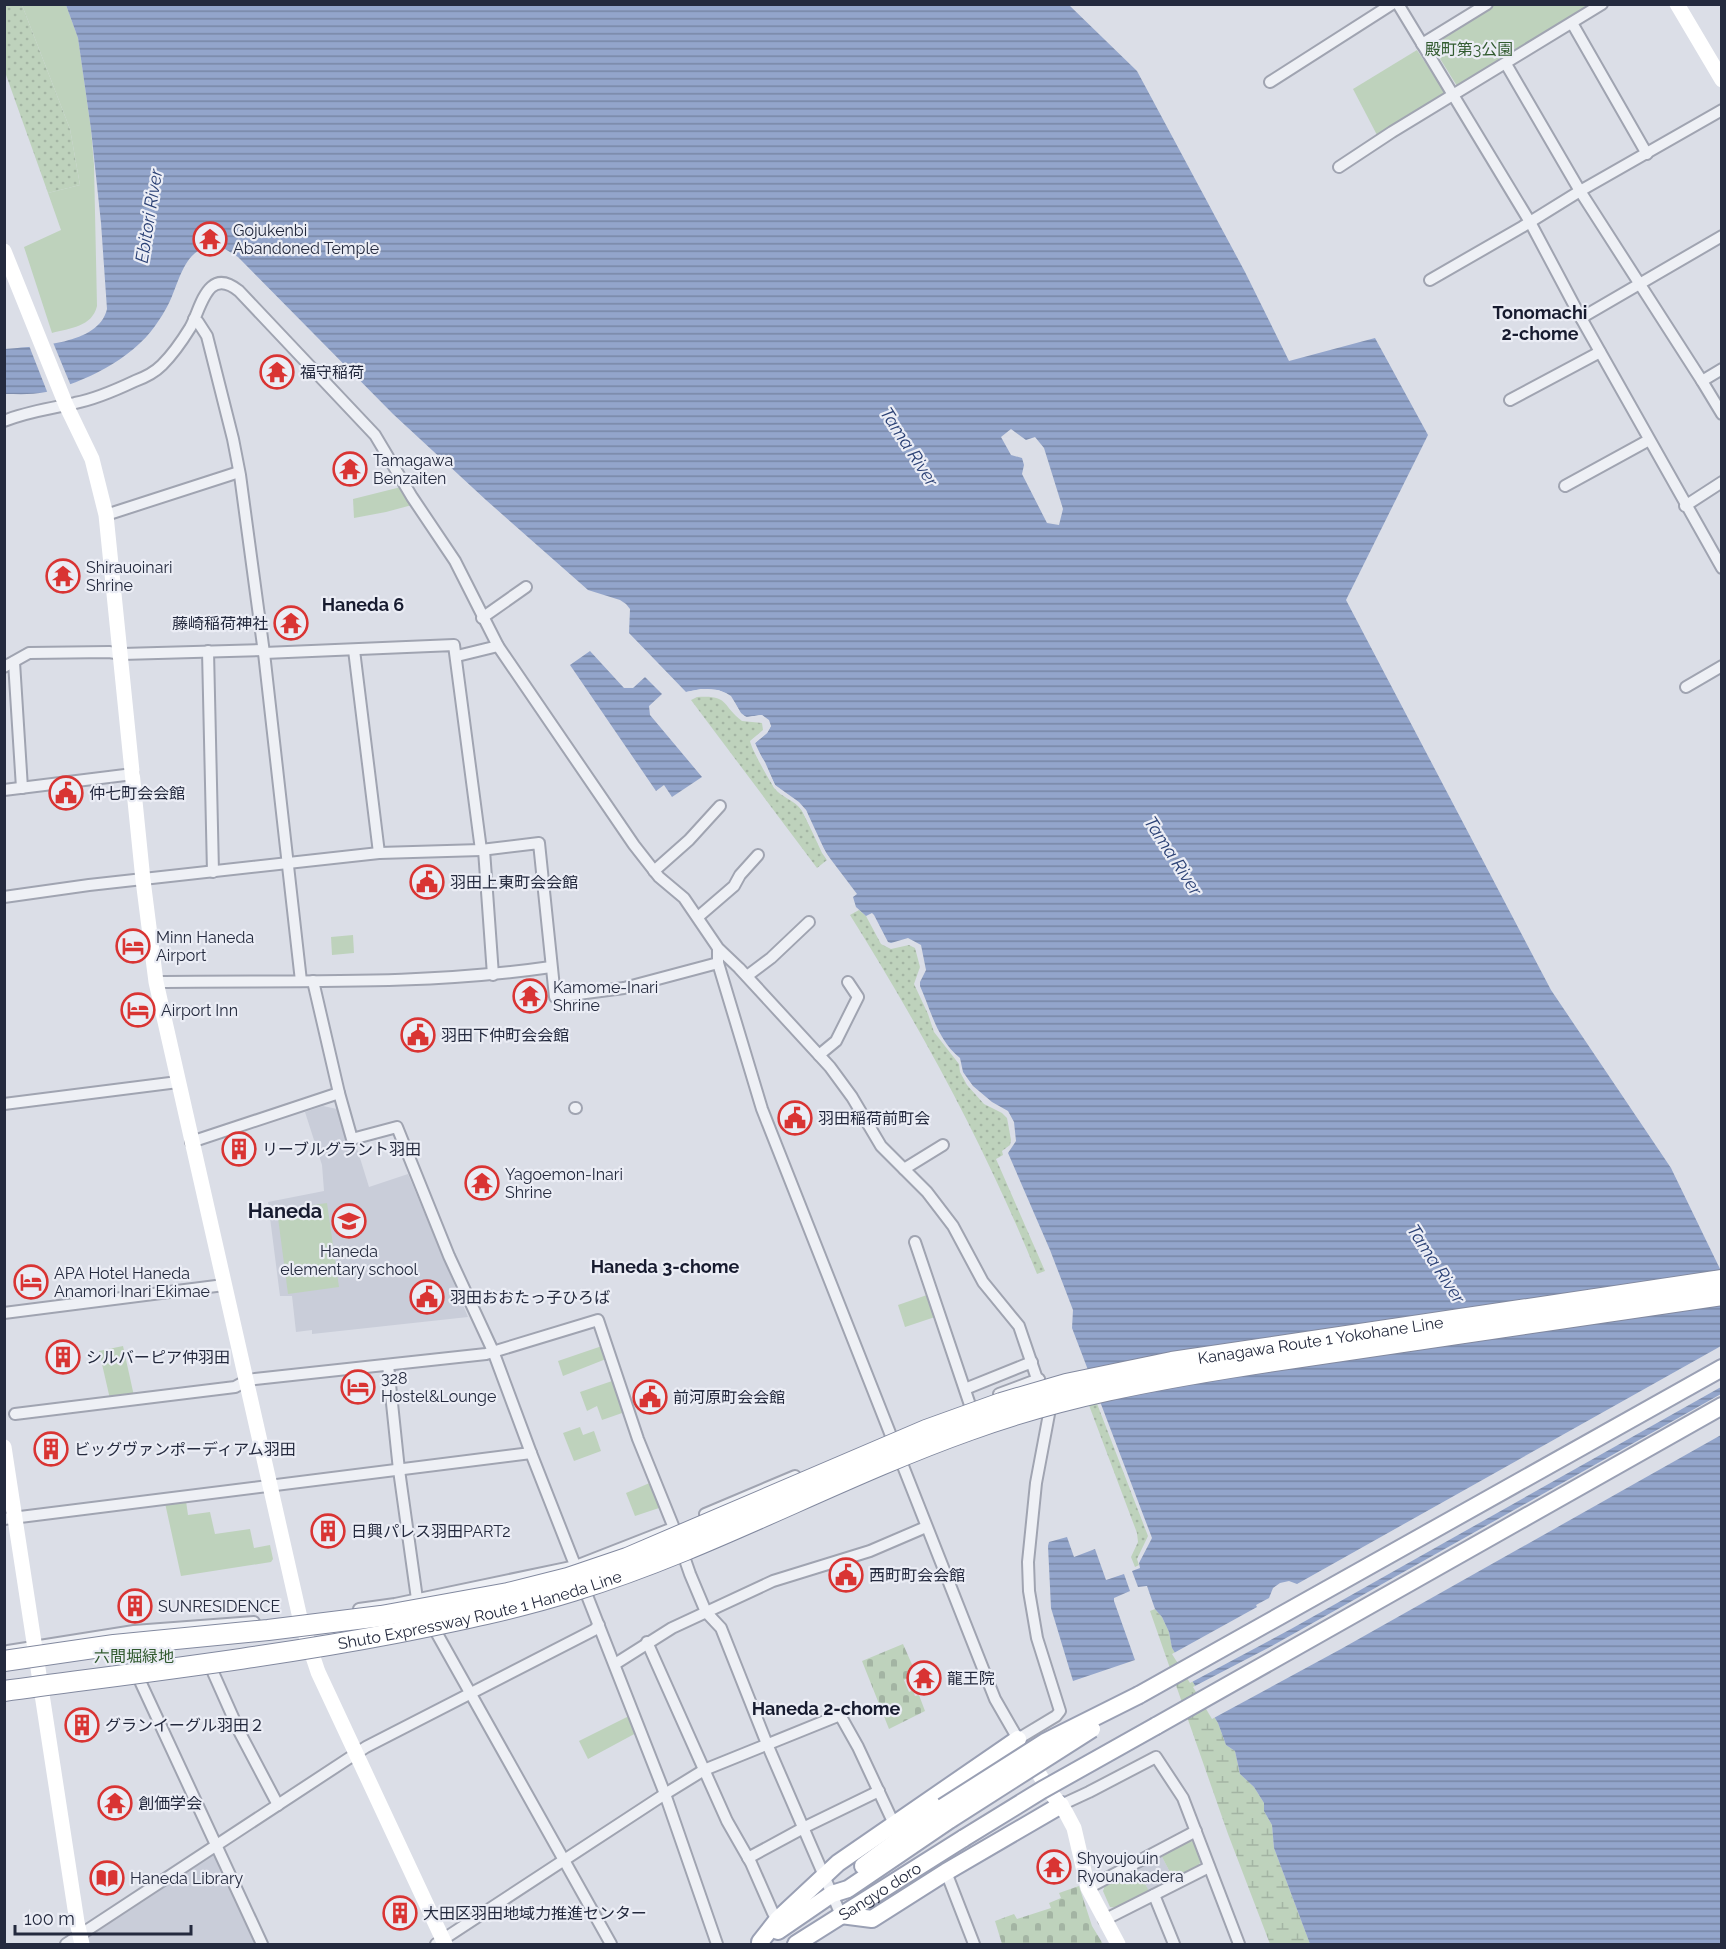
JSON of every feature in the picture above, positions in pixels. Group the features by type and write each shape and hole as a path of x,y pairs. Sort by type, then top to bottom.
{"highway":[{"name":"Kanagawa Route 1 Yokohane Line","path":"928,1437 1034,1393 1108,1374 1172,1362 1722,1280"},
{"name":"Kanagawa Route 1 Yokohane Line","path":"928,1437 1038,1407 1164,1379 1722,1295"},
{"name":"Shuto Expressway Route 1 Haneda Line","path":"4,1661 114,1645 268,1630 435,1608 508,1593 568,1578 627,1558 928,1437"},
{"name":"Shuto Expressway Route 1 Haneda Line","path":"4,1691 272,1655 440,1624 571,1592 641,1568 928,1437"},
{"path":"4,1671 114,1656 268,1630"},
{"path":"4,1681 115,1665 272,1655"}],"main road":[{"name":"Sangyo doro","path":"759,1943 832,1894 848,1889 947,1813 1114,1715 1139,1695 1722,1368"},
{"name":"Sangyo doro","path":"796,1944 1052,1785 1722,1406"},
{"path":"759,1943 778,1919 838,1863 1018,1739"},
{"path":"841,1915 872,1919 946,1872 1061,1805"}],"street":[{"path":"1270,82 1392,4"},
{"path":"1398,4 1530,222 1685,506 1722,568"},
{"path":"1422,44 1487,4"},
{"path":"1339,167 1392,132 1602,4"},
{"path":"1677,4 1722,80"},
{"path":"1572,23 1647,154"},
{"path":"1506,64 1580,191 1722,414"},
{"path":"1430,280 1722,110"},
{"path":"1581,318 1722,236"},
{"path":"4,251 65,402 92,459 106,515 122,654 143,880 156,982 300,1618 310,1654 441,1943 664,1794 704,1770 840,1715 858,1747 894,1824"},
{"path":"4,422 22,413 104,395 150,375 174,352 194,319 203,297 213,285 226,283 239,291 375,435 455,561 498,646 614,817 654,871 684,898 718,948 747,976 830,1067 852,1097 881,1146 927,1192 953,1226 983,1282 1019,1326 1039,1379 1048,1412 1033,1513 1028,1562 1029,1592 1037,1638 1060,1710 1056,1716 1018,1739"},
{"path":"194,319 207,336 239,472 263,651 301,981"},
{"path":"1510,400 1600,352"},
{"path":"1702,381 1722,369"},
{"path":"1565,486 1649,440"},
{"path":"106,515 239,472"},
{"path":"1685,506 1722,482"},
{"path":"482,618 526,586"},
{"path":"22,788 9,664 30,653 122,654 354,650 454,645 482,850 493,975"},
{"path":"457,656 498,646"},
{"path":"354,650 379,853"},
{"path":"208,651 213,872"},
{"path":"1686,687 1722,666"},
{"path":"4,790 134,774"},
{"path":"654,871 720,806"},
{"path":"4,897 379,853 482,850 538,843 555,997 624,988 718,963"},
{"path":"698,917 734,886 740,875 758,855"},
{"path":"747,976 771,958 809,922"},
{"path":"718,948 718,963 762,1109 995,1699 1048,1789 1061,1805 1074,1828 1088,1888 1119,1944"},
{"path":"156,982 425,980 493,975 551,967"},
{"path":"313,981 339,1094 352,1139 397,1127 449,1256 493,1351 615,1664 717,1944"},
{"path":"819,1055 837,1041 858,997 848,981"},
{"path":"4,1104 178,1083"},
{"path":"191,1142 339,1094"},
{"path":"903,1169 943,1145"},
{"path":"915,1242 970,1405"},
{"path":"4,1313 224,1285"},
{"path":"15,1414 235,1387 246,1381 493,1351 598,1320 638,1439 683,1556 706,1612 721,1628 766,1744 841,1915"},
{"path":"965,1389 1032,1362"},
{"path":"388,1365 399,1470 417,1599 611,1944"},
{"path":"4,1652 135,1631 300,1618 417,1599 576,1566 674,1528 770,1485 1039,1379"},
{"path":"4,1699 140,1681 310,1654 434,1629 586,1592 782,1518 902,1465 1048,1412"},
{"path":"4,1447 10,1519 43,1694 76,1942 216,1845 356,1753 470,1692 594,1630 599,1625"},
{"path":"10,1519 531,1453"},
{"path":"615,1664 672,1628 773,1581 870,1551 926,1527"},
{"path":"647,1642 727,1821 748,1857 778,1919"},
{"path":"212,1670 240,1733 278,1805"},
{"path":"140,1681 259,1943"},
{"path":"1061,1805 1156,1757 1183,1798 1239,1944"},
{"path":"748,1857 879,1791"},
{"path":"1088,1888 1196,1832"},
{"path":"1104,1920 1209,1867"},
{"path":"946,1872 974,1944"},
{"path":"1154,1895 1174,1944"}],"shaded area":[{"name":"Haneda elementary school","path":"323,1106 337,1109 347,1144 355,1142 369,1187 408,1174 468,1317 312,1334 312,1330 296,1332 292,1296 280,1296 268,1202 324,1191 322,1165 305,1112"},
{"path":"214,1850 257,1941 251,1944 88,1944 85,1935"},
{"path":"1161,1855 1173,1878 1149,1891 1136,1868"}],"green space":[{"path":"4,5 22,5 70,129 80,185 48,193 5,72"},
{"path":"22,5 66,5 78,38 91,129 97,306 90,318 79,326 52,333 24,247 61,230 48,193 80,185 70,129"},
{"name":"殿町第3公園","path":"1493,5 1590,5 1457,86 1429,41"},
{"path":"1417,50 1445,93 1377,135 1353,89"},
{"path":"401,487 412,505 354,518 353,499"},
{"path":"697,697 720,699 742,721 762,723 763,730 750,741 751,745 775,789 801,809 827,860 817,868 691,700"},
{"path":"859,910 866,916 881,944 891,949 909,945 915,948 920,967 914,984 934,1032 959,1064 960,1072 967,1085 984,1104 1007,1118 1010,1145 1002,1151 1003,1155 996,1159 1045,1271 1037,1274 996,1181 951,1090 850,915"},
{"path":"353,935 354,953 332,955 331,937"},
{"path":"327,1203 339,1287 288,1294 277,1210"},
{"path":"927,1295 935,1317 905,1327 898,1305"},
{"path":"123,1346 134,1396 110,1399 99,1351"},
{"path":"602,1346 606,1359 563,1376 558,1361"},
{"path":"615,1380 625,1412 602,1420 597,1406 587,1411 580,1392"},
{"path":"1091,1388 1148,1536 1137,1559 1139,1565 1135,1567 1131,1557 1138,1542 1137,1533 1084,1392"},
{"path":"580,1427 583,1435 594,1431 601,1451 574,1461 563,1433"},
{"path":"652,1482 662,1507 635,1516 626,1493"},
{"path":"186,1501 188,1515 210,1512 215,1534 250,1529 254,1548 270,1545 273,1559 271,1562 181,1576 165,1503"},
{"path":"1155,1609 1162,1617 1169,1632 1172,1648 1218,1723 1226,1745 1235,1751 1240,1774 1254,1787 1264,1803 1264,1811 1272,1825 1274,1848 1310,1944 1270,1944 1228,1834 1150,1611"},
{"path":"903,1644 914,1669 907,1672 908,1678 904,1680 909,1692 913,1690 915,1696 919,1695 925,1711 889,1729 862,1661"},
{"path":"629,1716 638,1732 588,1759 579,1741"},
{"path":"1187,1840 1194,1842 1202,1859 1197,1868 1119,1908 1110,1907 1103,1891 1106,1883","holes":["1161,1855 1173,1878 1149,1891 1137,1869"]},
{"path":"1079,1886 1092,1926 1103,1944 1002,1944 995,1921 1014,1914 1017,1919 1051,1908 1049,1903 1061,1898 1059,1893"}],"water":[{"path":"66,5 1069,5 1137,71 1245,272 1289,361 1375,338 1428,435 1346,600 1551,990 1671,1168 1721,1271 1721,1944 1310,1944 1274,1848 1272,1825 1264,1811 1264,1803 1254,1787 1240,1774 1235,1751 1226,1745 1218,1723 1172,1648 1169,1632 1162,1617 1155,1609 1147,1586 1138,1587 1132,1571 1140,1568 1139,1563 1152,1538 1072,1328 1073,1310 1008,1153 1016,1141 1014,1122 1008,1111 992,1102 973,1086 963,1072 960,1058 952,1051 941,1034 920,986 926,970 921,945 908,938 888,942 874,915 872,913 866,916 856,907 853,897 857,894 826,853 806,810 775,785 755,743 767,733 771,726 762,715 745,716 731,697 713,689 686,692 629,633 630,609 626,604 588,590 486,500 393,414 238,257 225,249 214,247 211,236 206,238 211,248 192,255 155,326 145,338 120,359 91,376 61,388 36,394 5,394 5,349 48,345 79,337 102,321 107,309 91,129 78,38","holes":["1011,429 1026,440 1035,437 1044,448 1063,509 1059,525 1047,523 1022,474 1024,465 1022,458 1011,455 1001,437"]},
{"path":"590,651 624,688 633,688 645,677 662,694 649,706 650,715 702,777 672,797 664,785 656,791 570,665"},
{"path":"1067,1537 1074,1557 1095,1549 1106,1580 1124,1574 1130,1591 1114,1598 1114,1601 1135,1660 1073,1681 1051,1608 1048,1546 1049,1542"}],"pier":[{"path":"52,340 71,386 48,394 28,343"},
{"path":"701,689 718,690 731,696 746,717 762,715 769,720 771,726 767,733 755,743 756,748 775,785 799,802 806,810 816,836 830,859 827,860 822,853 803,812 796,803 774,788 753,749 752,741 765,731 768,726 766,721 761,718 744,719 738,715 729,698 724,695 711,692 688,695 686,692"},
{"path":"1721,1346 1721,1387 1291,1629 1190,1683 1172,1654 1257,1607 1256,1605 1269,1598 1273,1588 1280,1583 1289,1581 1297,1584"},
{"path":"1721,1394 1721,1435 1212,1719 1193,1687 1268,1648"}],"place":[{"name":"Gojukenbi Abandoned Temple","path":"210,239"},
{"name":"福守稲荷","path":"277,372"},
{"name":"Tamagawa Benzaiten","path":"350,469"},
{"name":"Shirauoinari Shrine","path":"63,576"},
{"name":"藤崎稲荷神社","path":"291,623"},
{"name":"仲七町会会館","path":"66,793"},
{"name":"羽田上東町会会館","path":"427,882"},
{"name":"Minn Haneda Airport","path":"133,946"},
{"name":"Kamome-Inari Shrine","path":"530,996"},
{"name":"Airport Inn","path":"138,1010"},
{"name":"羽田下仲町会会館","path":"418,1035"},
{"name":"羽田稲荷前町会","path":"795,1118"},
{"name":"リーブルグラント羽田","path":"239,1149"},
{"name":"Yagoemon-Inari Shrine","path":"482,1183"},
{"name":"Haneda elementary school","path":"349,1221"},
{"name":"APA Hotel Haneda Anamori Inari Ekimae","path":"31,1282"},
{"name":"羽田おおたっ子ひろば","path":"427,1297"},
{"name":"シルバーピア仲羽田","path":"63,1357"},
{"name":"328 Hostel&Lounge","path":"358,1387"},
{"name":"前河原町会会館","path":"650,1397"},
{"name":"ビッグヴァンポーディアム羽田","path":"51,1449"},
{"name":"日興パレス羽田PART2","path":"328,1531"},
{"name":"西町町会会館","path":"846,1575"},
{"name":"SUNRESIDENCE","path":"135,1606"},
{"name":"龍王院","path":"924,1678"},
{"name":"グランイーグル羽田２","path":"82,1725"},
{"name":"創価学会","path":"115,1803"},
{"name":"Shyoujouin Ryounakadera","path":"1054,1867"},
{"name":"Haneda Library","path":"107,1878"},
{"name":"大田区羽田地域力推進センター","path":"400,1913"}],"district":[{"name":"Tonomachi 2-chome","path":"1540,323"},
{"name":"Haneda 6","path":"363,605"},
{"name":"Haneda","path":"285,1211"},
{"name":"Haneda 3-chome","path":"665,1267"},
{"name":"Haneda 2-chome","path":"826,1709"}],"water label":[{"name":"Ebitori River","path":"149,216"},
{"name":"Tama River","path":"909,447"},
{"name":"Tama River","path":"1173,856"},
{"name":"Tama River","path":"1436,1264"}],"park label":[{"name":"六間堀緑地","path":"134,1656"}]}
